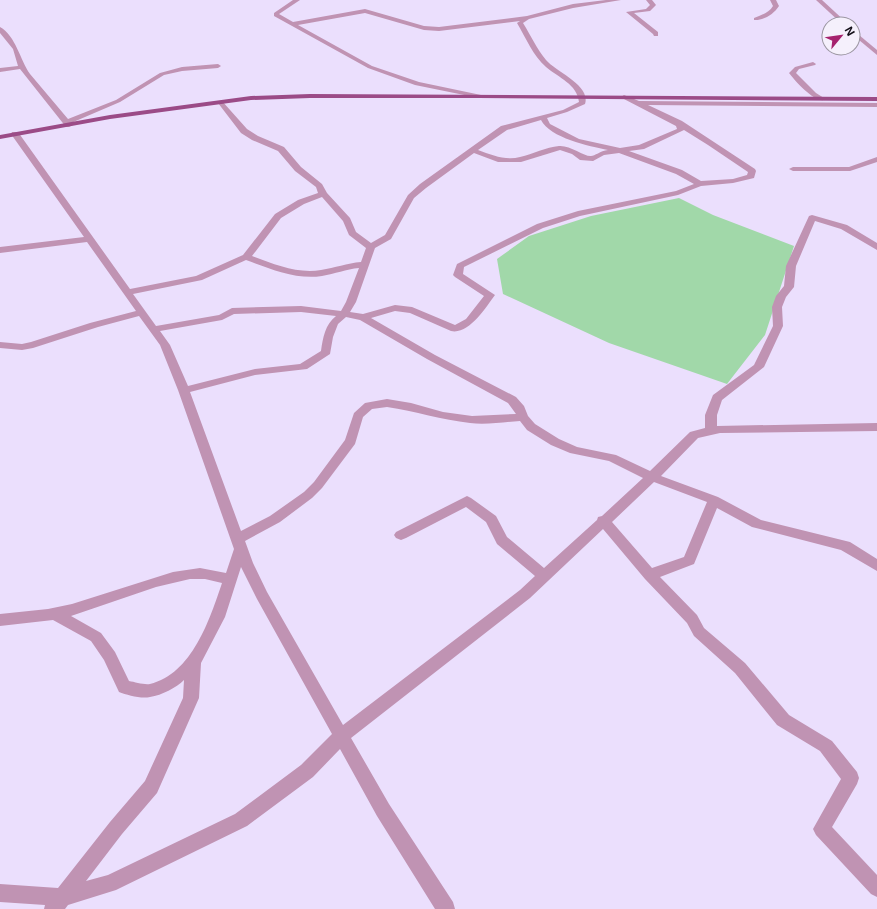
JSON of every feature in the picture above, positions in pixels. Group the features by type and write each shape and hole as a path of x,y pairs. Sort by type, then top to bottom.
{"main road":[{"path":"0,137 68,123 251,98 302,96 479,96 877,99"}],"street":[{"path":"297,0 276,14 278,17 370,67 417,84 479,96"},
{"path":"293,24 361,11 432,29 527,18 573,6 618,0"},
{"path":"649,0 653,5 648,10 629,12 656,33 656,35"},
{"path":"756,19 770,13 775,9 776,6 773,0"},
{"path":"819,0 836,16"},
{"path":"184,390 254,372 303,367 326,352 328,337 334,323 344,314 351,302 371,247 388,237 411,197 423,186 504,128 578,106 583,103 583,97 575,87 546,63 538,52 520,23 527,18"},
{"path":"0,29 16,49 22,68 68,123 118,101 162,74 182,69 218,66"},
{"path":"861,39 877,54"},
{"path":"813,64 797,68 792,73 814,94 822,99"},
{"path":"0,70 22,68"},
{"path":"363,317 395,308 412,310 455,329 470,321 490,295 458,275 460,266 540,226 585,213 678,193 700,184 733,181 751,176 752,171 738,164 717,147 679,123 624,97"},
{"path":"220,102 244,131 255,138 281,149 298,169 319,186 324,194 347,220 352,233 371,247"},
{"path":"637,103 877,105"},
{"path":"543,117 547,125 577,141 619,150 678,172 700,184"},
{"path":"472,150 498,160 522,160 530,156 560,148 576,152 583,158 593,159 602,153 641,147 681,130 679,123"},
{"path":"15,134 165,346 184,390 239,544 262,595 383,810 446,909"},
{"path":"793,169 850,169 877,159"},
{"path":"128,292 199,278 246,257 278,216 301,202 324,194"},
{"path":"711,430 711,415 718,398 759,367 778,326 777,307 781,296 789,287 791,266 812,218 844,227 877,247"},
{"path":"0,250 89,238"},
{"path":"246,257 282,270 305,274 322,273 347,266 365,265"},
{"path":"154,329 247,310 301,309 363,317 431,357 512,400 520,409 523,417 531,427 555,442 574,450 612,458 652,477 714,500 757,524 845,546 877,566"},
{"path":"0,345 22,347 33,345 94,324 142,312"},
{"path":"55,614 96,637 110,656 124,687 148,692 172,682 192,663 218,617 239,544 308,495 318,485 351,441 358,416 369,406 387,403 411,407 443,416 472,420 523,417"},
{"path":"0,893 13,893 58,903 110,884 241,820 307,771 341,736 525,594 603,520 652,477 694,435 711,430 877,427"},
{"path":"650,575 689,560 714,500"},
{"path":"402,535 467,501 490,519 502,540 544,576"},
{"path":"603,520 650,575 692,619 699,632 740,668 783,720 826,746 851,778 822,829 877,888"},
{"path":"0,620 13,617 55,614 101,601 153,582 191,573 211,574 229,579"},
{"path":"58,903 116,828 151,787 191,698 192,663"}],"green space":[{"path":"679,198 713,215 794,246 765,335 727,384 609,343 503,294 497,259 529,236 591,216"}]}
